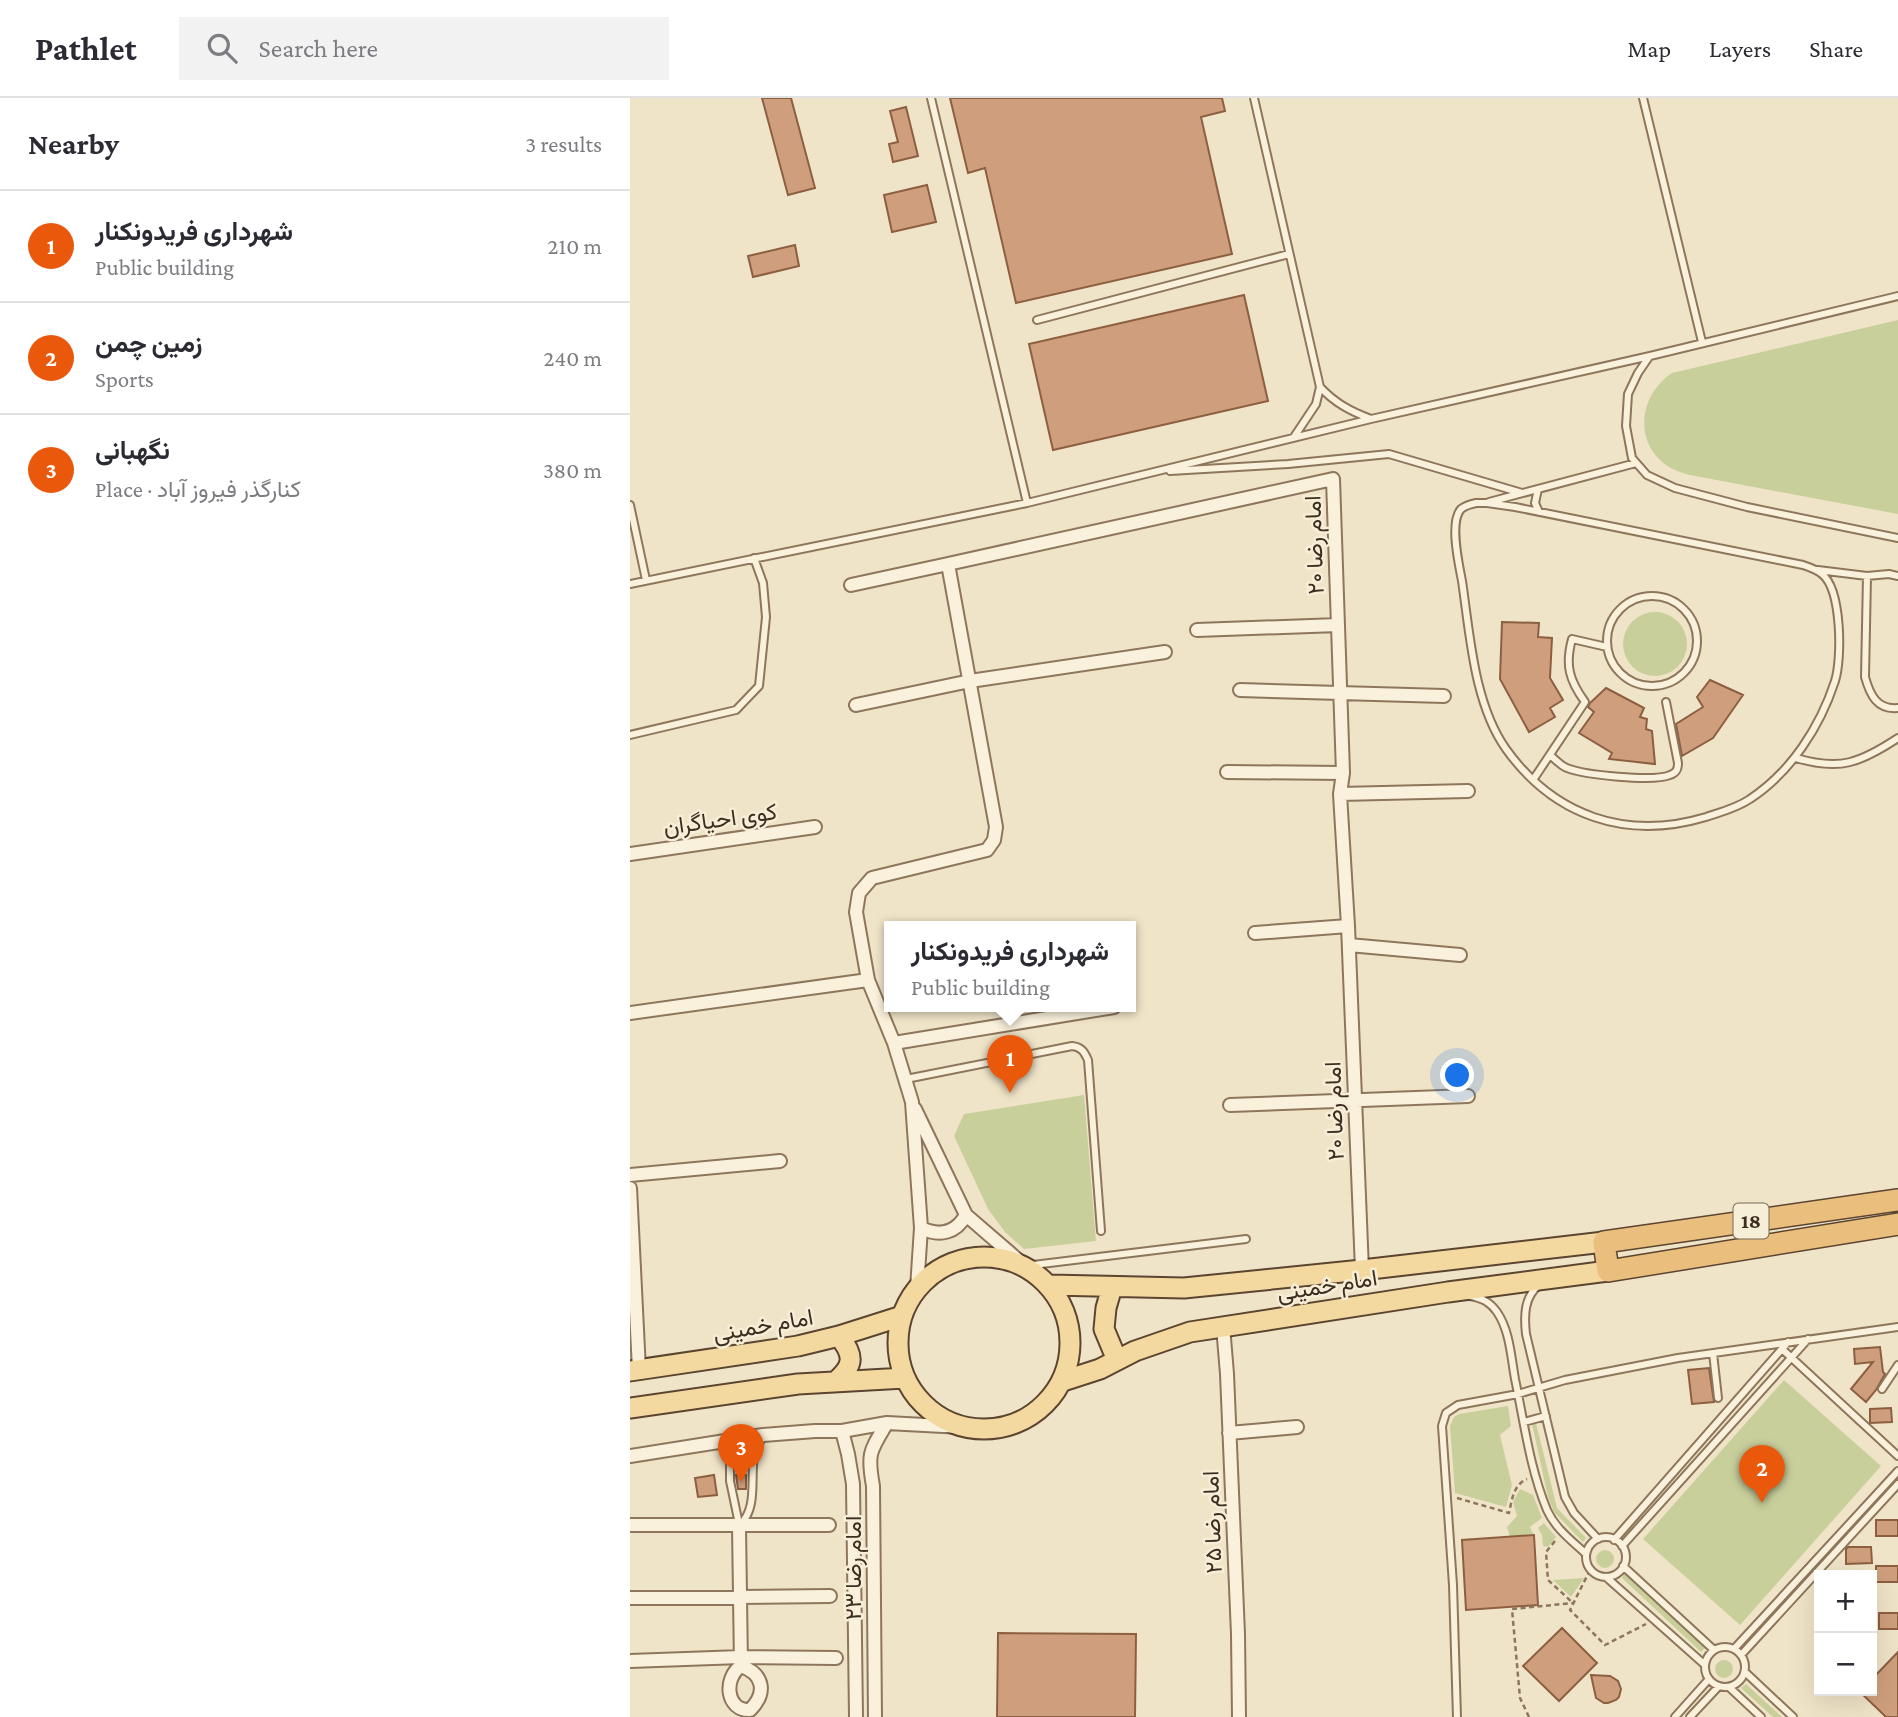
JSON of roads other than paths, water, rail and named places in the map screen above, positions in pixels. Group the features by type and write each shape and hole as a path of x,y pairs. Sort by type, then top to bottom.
{"highway":[{"name":"18","path":"1604,1242 1898,1200"},
{"name":"18","path":"1608,1271 1898,1224"},
{"path":"1604,1242 1608,1271"}],"main road":[{"name":"امام خمینی","path":"1049,1285 1184,1288 1604,1242"},
{"path":"996,1257 1025,1266 1049,1285 1061,1302 1069,1321 1072,1341 1063,1381 1045,1405 1021,1422 992,1429 962,1427 939,1416 919,1400 905,1378 899,1358 898,1336 902,1316 917,1288 939,1269 967,1258 996,1257"},
{"name":"امام خمینی","path":"1063,1381 1100,1369 1135,1351 1190,1332 1448,1292 1608,1271"},
{"path":"1112,1287 1104,1329 1118,1360"},
{"name":"امام خمینی","path":"635,1371 797,1346 902,1316"},
{"path":"835,1382 846,1372 851,1362 849,1349 839,1336"},
{"path":"630,1408 797,1384 905,1378"}],"street":[{"name":"امام رضا ۲۰","path":"948,564 1333,479 1343,773 1340,794 1362,1270"},
{"path":"851,585 948,564 996,827 987,850 872,878 859,893 856,912 868,979 894,1043 912,1102 922,1228 917,1288"},
{"path":"1198,630 1338,625"},
{"path":"856,705 970,681 1165,652"},
{"path":"1240,690 1444,696"},
{"path":"1227,772 1343,773"},
{"path":"1340,794 1468,791"},
{"name":"کوی احیاگران","path":"630,853 816,827"},
{"path":"1255,933 1348,926"},
{"path":"1349,945 1460,955"},
{"path":"630,1013 868,979"},
{"path":"894,1043 1083,1012"},
{"path":"1230,1105 1468,1096"},
{"path":"912,1102 967,1215 1025,1266"},
{"path":"630,1175 780,1161"},
{"path":"630,1188 635,1371"},
{"path":"922,1228 929,1232 947,1232 955,1229 967,1215"},
{"name":"امام رضا ۲۵","path":"1223,1326 1230,1433 1239,1717"},
{"path":"630,1456 763,1435 842,1431 887,1423 962,1427"},
{"name":"امام رضا ۲۳","path":"875,1717 873,1486 869,1465 871,1449 887,1423"},
{"path":"1230,1433 1297,1427"},
{"name":"امام رضا ۲۳","path":"842,1431 853,1484 856,1717"},
{"path":"630,1525 829,1525"},
{"path":"739,1526 741,1662 729,1685 730,1696 742,1714 759,1700 761,1690 757,1676 741,1662"},
{"path":"630,1598 830,1595"},
{"path":"630,1661 741,1662 836,1658"}],"lane":[{"path":"931,98 1027,503"},
{"path":"1254,98 1320,387 1316,404 1294,437"},
{"path":"1643,98 1702,342"},
{"path":"1037,320 1289,254"},
{"path":"630,584 1027,503 1294,437 1898,296"},
{"path":"1650,356 1628,394 1626,426 1632,458 1647,475 1675,488 1747,507 1898,538"},
{"path":"1320,387 1335,403 1371,419"},
{"path":"1155,472 1288,464 1389,454 1522,493"},
{"path":"1487,503 1636,463"},
{"path":"1538,489 1535,503 1539,512"},
{"path":"1476,503 1539,512 1803,565 1823,574 1832,587 1838,630 1839,669 1830,696 1796,758 1769,785 1748,801 1689,822 1656,826 1626,825 1594,818 1567,807 1525,774 1493,729 1480,693 1456,543 1456,527 1457,515 1463,507 1476,503"},
{"path":"630,505 646,580"},
{"path":"630,735 736,709 758,686 766,617 763,583 754,558"},
{"path":"1813,569 1867,576 1898,576"},
{"path":"1867,576 1865,677 1869,693 1877,704 1889,709 1898,708"},
{"path":"1654,595 1682,606 1697,630 1695,658 1688,670 1677,680 1664,685 1649,687 1622,675 1612,663 1607,647 1608,632 1614,617 1624,605 1638,598 1654,595"},
{"path":"1533,780 1585,702 1569,674 1568,652 1572,639 1607,647"},
{"path":"1550,755 1564,768 1586,773 1637,777 1673,775 1678,769 1678,763 1666,702"},
{"path":"1796,758 1817,764 1854,762 1898,738"},
{"path":"906,1079 1078,1047 1088,1060 1101,1231"},
{"path":"1025,1266 1246,1239"},
{"path":"1553,1277 1535,1287 1526,1306 1526,1334 1565,1497 1574,1513 1598,1539"},
{"path":"1448,1292 1489,1302 1505,1327 1536,1476 1548,1512 1562,1532 1586,1553"},
{"path":"1457,1717 1453,1585 1442,1426 1446,1413 1458,1405 1518,1394 1565,1380 1713,1353 1898,1327"},
{"path":"1622,1546 1808,1339"},
{"path":"1614,1540 1788,1342"},
{"path":"1782,1349 1898,1455"},
{"path":"1713,1353 1718,1398"},
{"path":"1882,1389 1898,1365"},
{"path":"1524,1422 1546,1416"},
{"path":"739,1526 747,1517 753,1490 754,1456 763,1435"},
{"path":"1706,1435 1716,1443"},
{"path":"719,1442 730,1455 730,1481 739,1526"},
{"path":"1734,1649 1898,1471"},
{"path":"1663,1484 1673,1492"},
{"path":"1741,1655 1898,1484"},
{"path":"1605,1537 1614,1540 1622,1546 1625,1553 1623,1566 1616,1574 1600,1576 1590,1570 1586,1559 1588,1547 1605,1537"},
{"path":"1823,1553 1829,1559"},
{"path":"1623,1566 1714,1650"},
{"path":"1606,1577 1705,1665"},
{"path":"1769,1611 1777,1617"},
{"path":"1726,1647 1734,1649 1744,1661 1745,1672 1739,1682 1729,1687 1719,1686 1709,1679 1705,1665 1707,1659 1714,1650 1726,1647"},
{"path":"1745,1672 1793,1717"},
{"path":"1675,1717 1709,1679"},
{"path":"1690,1717 1719,1686"},
{"path":"1729,1687 1761,1717"}],"place":[{"name":"شهرداری فریدونکنار","path":"1010,1093"},
{"name":"نگهبانی","path":"741,1482"},
{"name":"زمین چمن","path":"1762,1503"}]}
